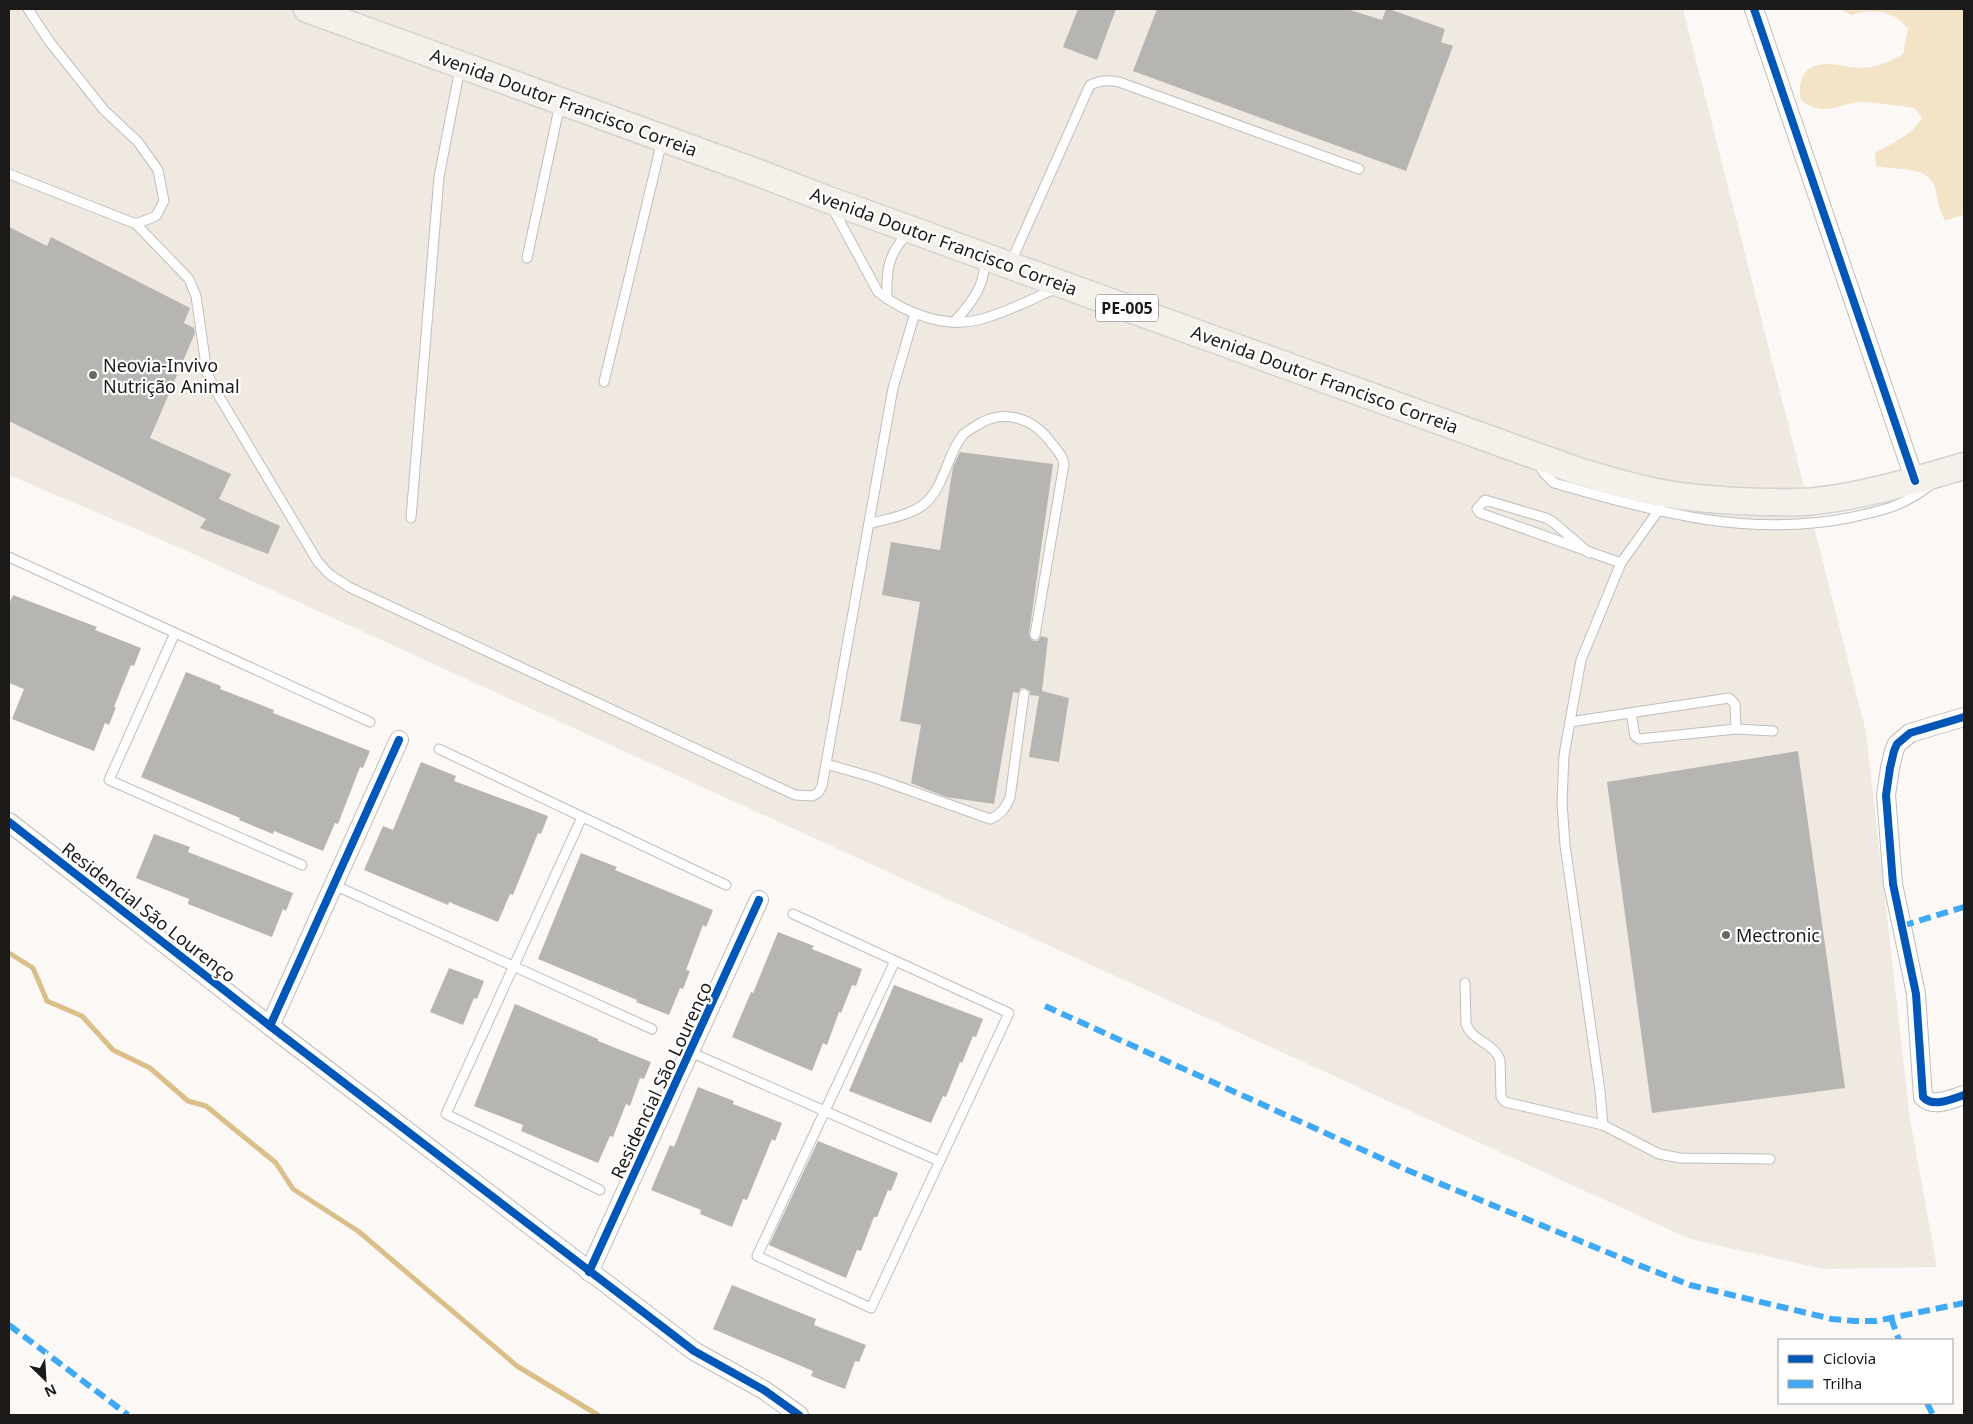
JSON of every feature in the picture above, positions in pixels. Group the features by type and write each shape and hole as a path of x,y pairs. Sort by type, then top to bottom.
{"main road":[{"name":"Avenida Doutor Francisco Correia","path":"307,9 1010,266 1606,479 1662,503 1815,501 1916,481 1957,468"}],"street":[{"path":"1754,9 1916,481"},
{"path":"1956,1098 1934,1103 1927,1101 1923,1097 1916,994 1892,884 1886,794 1897,744 1910,734 1964,717"},
{"path":"270,1026 399,740"},
{"name":"Residencial São Lourenço","path":"9,822 270,1026 694,1351 764,1390 799,1415"},
{"name":"Residencial São Lourenço","path":"590,1272 759,900"}],"lane":[{"path":"28,9 49,41 104,110 138,142 158,170 164,201 156,216 136,224"},
{"path":"411,518 439,177 461,66"},
{"path":"1010,266 1090,85 1098,81 1119,82 1359,170"},
{"path":"527,258 560,101"},
{"path":"604,382 662,138"},
{"path":"9,174 136,224 190,280 196,296 204,359 210,380 318,562 329,574 349,587 795,795 812,796 818,794 822,786 893,388 915,313"},
{"path":"829,200 878,292 887,299 929,319 954,322 978,320 1064,285"},
{"path":"887,299 886,274 890,259 900,242 911,230"},
{"path":"954,322 970,305 980,288 985,266 984,256"},
{"path":"869,524 912,511 923,505 932,496 952,452 963,435 985,419 1006,415 1032,424 1045,434 1063,458 1064,464 1035,635"},
{"path":"1603,1125 1600,1091 1564,845 1562,802 1564,755 1581,660 1621,563 1662,503 1713,522 1787,525 1837,520 1891,508 1909,501 1957,468"},
{"path":"1589,553 1546,518 1485,500 1477,509 1480,513 1589,553 1621,563"},
{"path":"9,557 370,722"},
{"path":"175,634 109,780 302,865"},
{"path":"826,764 990,819 998,816 1004,810 1010,798 1024,694"},
{"path":"1570,722 1729,698 1735,704 1736,729"},
{"path":"1632,713 1636,736 1639,739 1736,729 1772,731"},
{"path":"439,749 726,885"},
{"path":"582,817 446,1114 600,1190"},
{"path":"334,885 652,1029"},
{"path":"793,914 1009,1013 871,1308 757,1256 895,961"},
{"path":"1466,983 1466,1024 1468,1030 1495,1050 1498,1055 1500,1060 1501,1097 1505,1102 1603,1125 1659,1154 1680,1158 1770,1159"},
{"path":"690,1052 939,1161"}],"shaded area":[{"path":"9,9 1683,9 1866,732 1910,1119 1937,1267 1824,1269 1690,1239 178,547 9,475"},
{"path":"1840,9 1964,9 1964,215 1945,220 1939,208 1935,187 1925,175 1910,170 1876,166 1875,153 1913,130 1918,124 1922,118 1915,108 1864,102 1825,109 1810,106 1801,100 1800,87 1803,76 1806,71 1817,65 1835,64 1859,68 1871,67 1903,54 1908,29 1896,18 1890,14 1875,11 1851,15"}],"building":[{"path":"1078,9 1116,9 1097,60 1063,47"},
{"path":"1157,9 1347,9 1382,20 1386,9 1389,9 1445,29 1441,42 1453,46 1406,171 1133,71"},
{"name":"Neovia-Invivo Nutrição Animal","path":"9,227 47,246 51,237 190,308 184,323 194,328 195,333 150,438 231,474 219,499 280,526 268,554 200,528 206,519 9,421"},
{"path":"960,452 1053,464 1029,634 1033,641 1038,641 1041,636 1048,638 1042,691 1069,698 1059,762 1029,757 1039,696 1030,695 1030,691 1025,688 1021,688 1018,693 1013,692 994,804 946,797 911,783 921,725 900,721 920,602 882,595 891,542 940,550 953,467"},
{"path":"13,595 97,627 95,630 141,648 134,666 131,665 114,707 116,707 109,725 105,723 94,751 12,719 24,689 9,683 9,604"},
{"path":"186,672 221,686 220,689 274,710 273,713 370,751 363,768 360,767 338,824 335,823 323,851 274,831 273,834 239,820 240,818 141,777"},
{"name":"Mectronic","path":"1798,751 1845,1088 1652,1113 1607,782"},
{"path":"421,762 456,776 454,781 548,816 541,834 538,833 513,895 510,894 498,922 449,902 448,905 364,870 383,826 393,830"},
{"path":"154,834 190,847 188,852 293,893 286,911 283,909 272,937 188,904 189,899 136,878"},
{"path":"581,853 617,867 615,870 713,910 706,927 703,925 686,970 690,971 683,989 680,988 669,1015 538,959"},
{"path":"778,932 814,946 812,949 862,969 856,986 852,985 841,1013 839,1012 827,1045 823,1043 812,1071 732,1037 751,992 753,993"},
{"path":"449,968 484,981 477,999 474,998 463,1025 430,1012"},
{"path":"894,985 983,1019 976,1037 973,1036 962,1063 960,1062 946,1097 943,1096 931,1123 849,1091"},
{"path":"515,1004 651,1062 644,1079 640,1078 630,1106 626,1104 613,1137 610,1136 598,1163 521,1131 523,1125 474,1106"},
{"path":"698,1087 734,1101 733,1104 782,1123 775,1141 772,1139 747,1200 743,1199 732,1227 700,1214 701,1210 651,1190 670,1145 674,1147"},
{"path":"818,1141 898,1173 891,1191 888,1190 877,1217 874,1217 861,1251 857,1250 846,1278 769,1245"},
{"path":"732,1285 816,1319 814,1325 866,1345 859,1362 855,1361 845,1389 811,1376 813,1371 713,1329"}],"waterway":[{"path":"9,953 33,968 47,1001 82,1016 113,1050 150,1068 188,1101 206,1106 276,1163 293,1189 358,1231 517,1366 598,1415"}],"marked path":[{"path":"1902,926 1964,907"},
{"path":"1045,1006 1407,1170 1690,1285 1832,1319 1854,1321 1876,1321 1964,1303"},
{"path":"1891,1318 1899,1339"},
{"path":"9,1325 128,1415"},
{"path":"1928,1404 1933,1415"}],"cycle path":[{"path":"1754,9 1915,481"},
{"path":"1964,717 1910,733 1897,744 1890,768 1886,795 1893,884 1916,994 1923,1097 1932,1102 1937,1102 1964,1095"},
{"path":"270,1026 399,740"},
{"path":"9,822 270,1026 694,1351 764,1390 799,1415"},
{"path":"589,1272 759,900"}],"place":[{"name":"Neovia-Invivo Nutrição Animal","path":"93,375"},
{"name":"Mectronic","path":"1726,935"}]}
